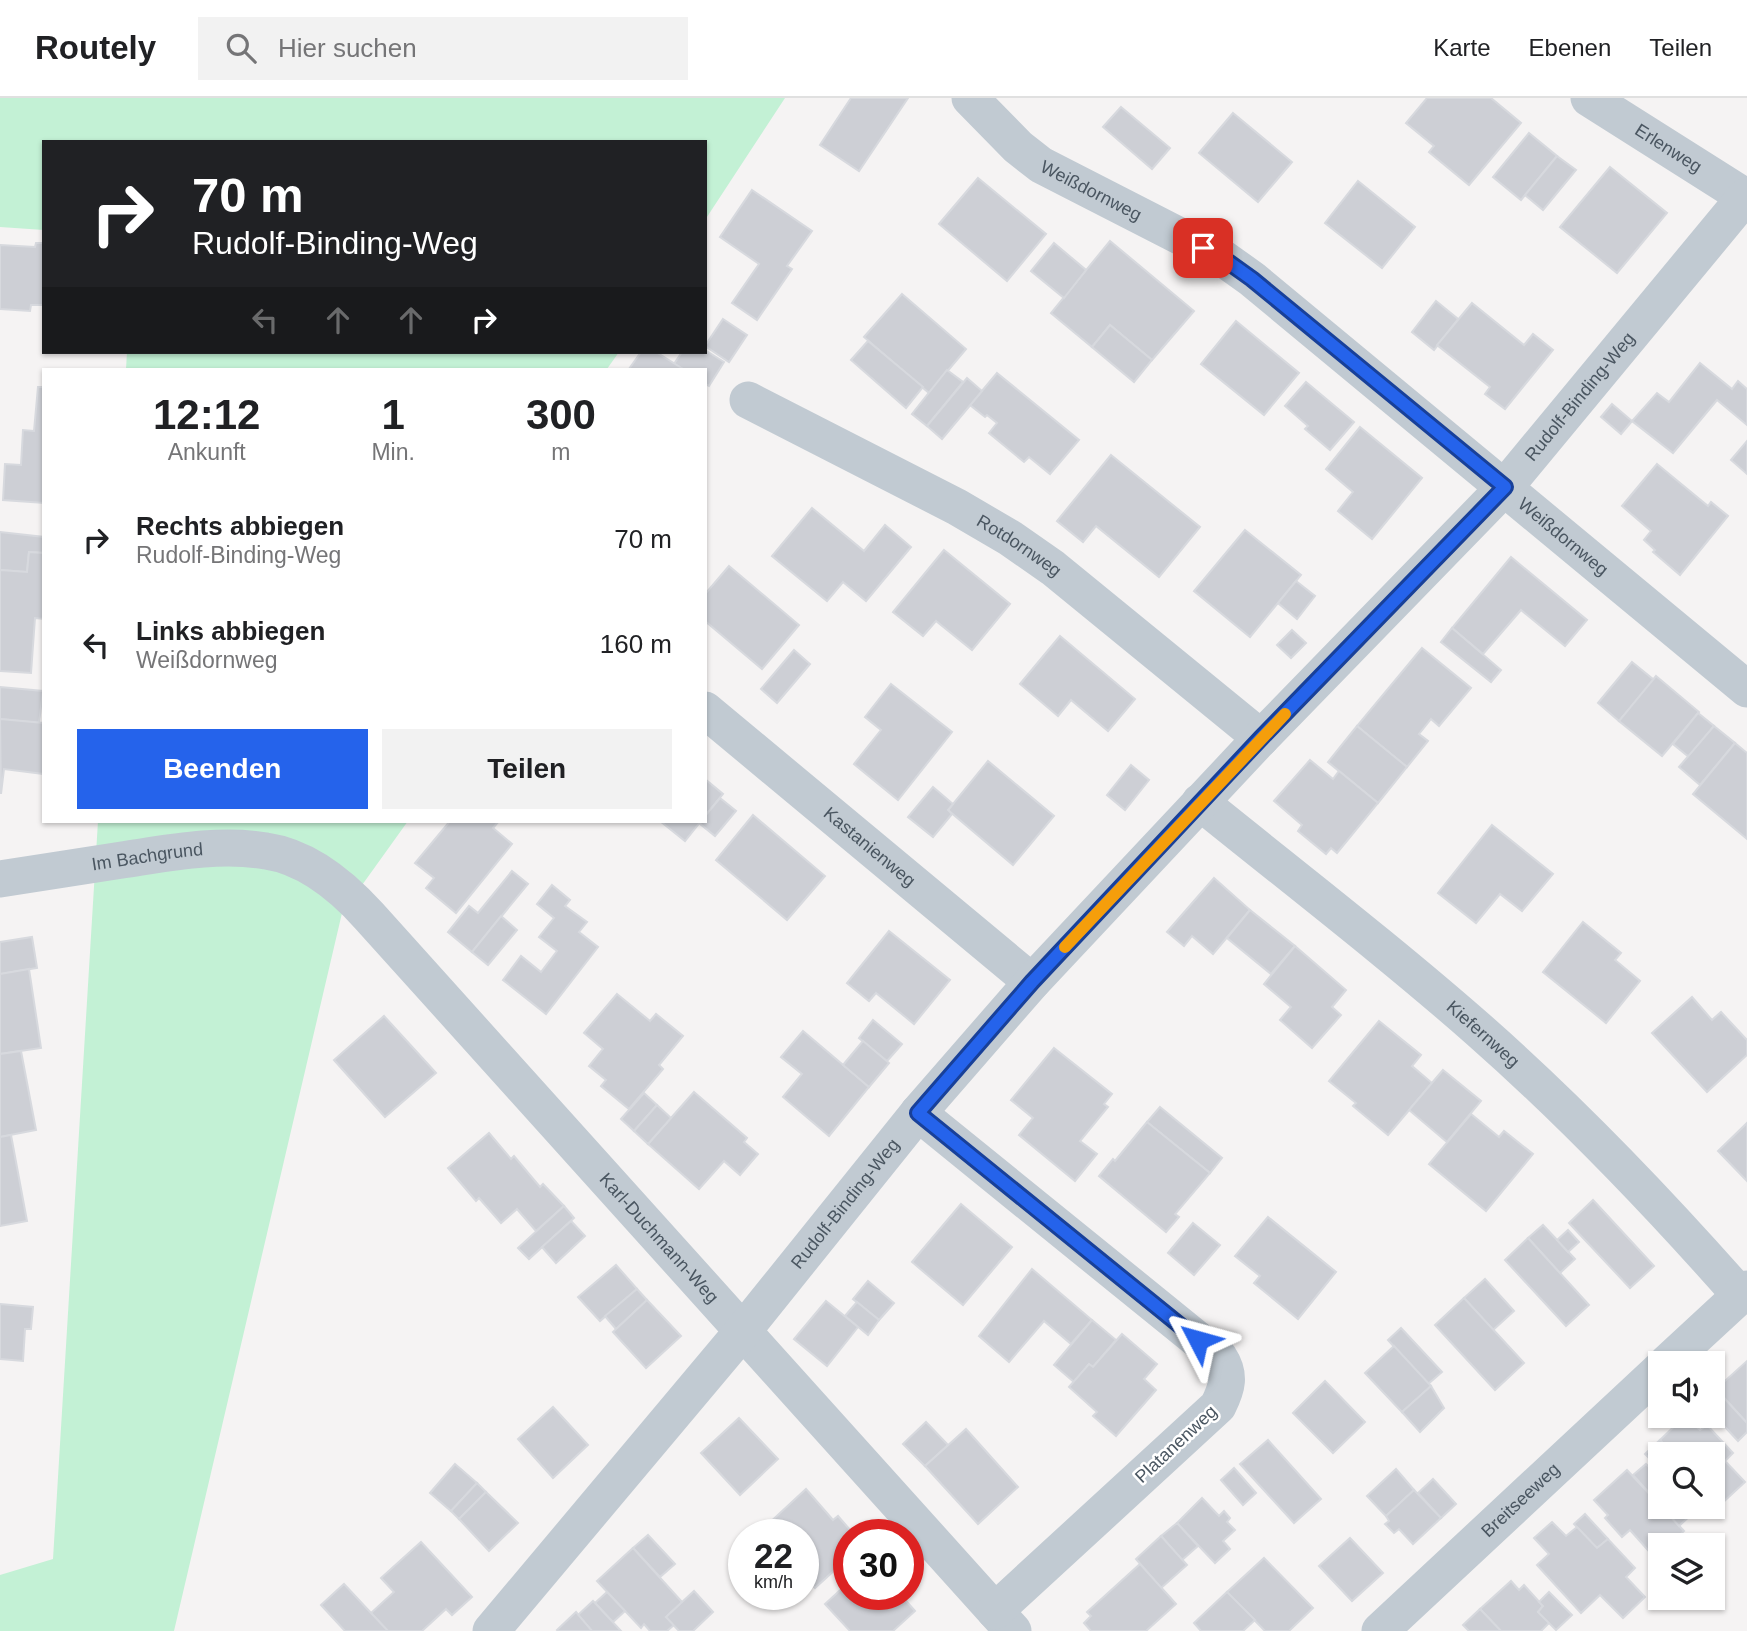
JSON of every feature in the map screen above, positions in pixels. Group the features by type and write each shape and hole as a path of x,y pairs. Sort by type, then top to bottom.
{"street":[{"name":"Weißdornweg","path":"970,98 1018,147 1041,165 1224,259 1505,487 1747,689"},
{"name":"Erlenweg","path":"1589,98 1746,197"},
{"name":"Rudolf-Binding-Weg","path":"491,1631 742,1332 918,1113 1032,982 1261,738 1505,487 1746,197"},
{"name":"Rotdornweg","path":"748,400 957,507 1010,538 1053,568 1261,738"},
{"name":"Kastanienweg","path":"707,712 1032,982"},
{"name":"Kiefernweg","path":"1200,802 1434,992 1528,1075 1744,1292"},
{"name":"Im Bachgrund","path":"0,879 183,850 268,851 292,859"},
{"name":"Karl-Duchmann-Weg","path":"292,859 326,876 355,900 1004,1621"},
{"name":"Platanenweg","path":"918,1113 1219,1357 1227,1370 1227,1388 1218,1406 1004,1621"},
{"path":"1680,1351 1744,1292"},
{"name":"Breitseeweg","path":"1380,1631 1648,1381"}],"green space":[{"path":"0,98 785,98 707,217 707,140 42,140 42,230 0,227"},
{"path":"127,354 618,354 608,368 126,368"},
{"path":"98,823 407,823 342,913 174,1631 0,1631 0,1575 53,1559"}],"building":[{"path":"851,98 908,98 859,171 820,145"},
{"path":"1427,98 1491,98 1521,123 1469,185 1429,152 1434,146 1406,123"},
{"path":"1121,107 1170,148 1152,169 1103,127"},
{"path":"1233,113 1292,162 1258,202 1199,153"},
{"path":"1529,133 1557,156 1521,200 1493,177"},
{"path":"1557,156 1576,170 1543,210 1525,195"},
{"path":"1610,167 1667,213 1617,273 1560,227"},
{"path":"978,178 1046,234 1007,281 939,224"},
{"path":"1358,181 1415,227 1382,268 1325,223"},
{"path":"752,190 812,231 787,266 792,269 757,320 732,303 759,264 720,237"},
{"path":"1110,241 1194,311 1152,360 1110,325 1092,347 1051,313"},
{"path":"36,243 42,243 42,305 31,305 30,311 0,309 0,245 35,247"},
{"path":"1054,243 1086,270 1064,298 1031,271"},
{"path":"902,294 966,349 929,393 864,337"},
{"path":"1436,301 1458,319 1434,350 1412,332"},
{"path":"1472,303 1524,345 1533,334 1553,350 1505,409 1485,394 1490,387 1437,345"},
{"path":"723,319 747,335 729,362 707,347 707,343"},
{"path":"1236,321 1299,373 1264,415 1201,364"},
{"path":"1110,325 1152,360 1134,382 1092,347"},
{"path":"868,341 923,387 906,408 851,360"},
{"path":"707,351 724,362 709,386 707,368 681,368 674,364 681,354 707,354"},
{"path":"640,354 659,354 681,368 630,368"},
{"path":"1700,363 1732,389 1738,381 1747,389 1747,425 1717,400 1673,453 1632,421 1657,393 1669,402"},
{"path":"947,370 963,382 927,426 912,414"},
{"path":"997,373 1079,440 1050,474 1029,457 1024,462 989,433 997,423 970,405"},
{"path":"967,378 982,391 942,439 927,426"},
{"path":"1306,382 1354,422 1330,450 1305,429 1308,426 1285,406"},
{"path":"38,387 42,387 42,503 3,500 5,464 21,465 23,430 34,431"},
{"path":"1612,404 1632,421 1621,434 1601,417"},
{"path":"1360,427 1422,478 1372,539 1338,511 1353,492 1326,469"},
{"path":"1747,441 1747,474 1731,460"},
{"path":"1111,455 1200,527 1159,577 1096,526 1083,542 1057,521"},
{"path":"1657,464 1708,506 1711,502 1728,516 1680,575 1653,552 1655,550 1644,540 1651,531 1622,506"},
{"path":"812,508 864,551 885,525 911,547 866,601 843,582 827,601 772,556"},
{"path":"1245,530 1301,575 1250,637 1194,591"},
{"path":"0,532 42,537 42,553 29,552 27,572 0,570"},
{"path":"944,550 1010,604 972,650 936,621 923,636 893,612"},
{"path":"29,552 42,553 42,619 35,618 31,673 0,671 0,570 27,572"},
{"path":"1511,557 1587,620 1565,646 1521,610 1483,654 1452,628"},
{"path":"729,566 799,625 762,669 707,623 707,592"},
{"path":"1296,581 1315,596 1297,619 1278,603"},
{"path":"1452,628 1501,670 1491,682 1441,642"},
{"path":"1292,630 1306,643 1291,658 1277,645"},
{"path":"1060,636 1135,699 1108,731 1071,700 1058,716 1020,684"},
{"path":"1422,648 1471,688 1439,726 1431,719 1419,734 1428,741 1407,767 1357,726"},
{"path":"794,650 810,664 777,703 761,689"},
{"path":"1632,662 1654,680 1619,721 1598,703"},
{"path":"1656,676 1699,712 1662,756 1619,721"},
{"path":"891,684 952,732 898,800 854,764 881,730 865,717"},
{"path":"0,687 42,691 39,723 0,719"},
{"path":"1698,713 1714,726 1689,757 1673,744"},
{"path":"0,719 42,723 42,774 4,769 1,794"},
{"path":"1357,726 1407,767 1378,803 1328,762"},
{"path":"1714,726 1735,743 1700,785 1679,767"},
{"path":"1735,743 1747,753 1747,839 1693,794"},
{"path":"1310,760 1333,779 1339,771 1378,803 1337,853 1331,848 1326,854 1298,831 1302,825 1274,801"},
{"path":"988,761 1054,816 1013,865 948,810"},
{"path":"1131,765 1149,780 1125,810 1107,795"},
{"path":"707,781 723,794 707,814"},
{"path":"933,787 953,804 948,810 952,814 933,837 908,817"},
{"path":"720,798 736,811 715,836 699,823 707,823 707,814"},
{"path":"753,815 825,876 787,920 716,860"},
{"path":"448,823 497,823 493,828 512,844 456,913 426,888 434,878 415,863"},
{"path":"662,823 699,823 685,841"},
{"path":"1492,825 1553,874 1522,911 1500,894 1476,923 1438,893"},
{"path":"512,871 528,884 472,952 448,932 469,906 478,913"},
{"path":"1214,878 1250,910 1213,954 1192,936 1184,946 1167,932"},
{"path":"552,885 570,900 565,906 587,922 579,932 598,947 546,1014 503,980 521,956 541,972 557,951 539,937 554,918 537,904"},
{"path":"1250,910 1295,946 1271,974 1227,938"},
{"path":"501,916 517,930 488,965 472,952"},
{"path":"1583,922 1621,953 1615,960 1640,981 1606,1023 1543,972"},
{"path":"889,931 950,980 914,1024 876,993 869,1001 847,983"},
{"path":"32,937 37,968 0,974 0,942"},
{"path":"1295,946 1346,990 1332,1007 1341,1015 1312,1048 1280,1020 1291,1007 1264,984"},
{"path":"29,969 41,1048 0,1054 0,974"},
{"path":"617,994 650,1021 656,1014 683,1036 659,1065 663,1069 629,1109 601,1086 606,1080 589,1066 603,1049 584,1033"},
{"path":"1692,997 1712,1020 1721,1012 1747,1040 1747,1055 1707,1092 1652,1033"},
{"path":"384,1016 436,1073 385,1117 334,1060"},
{"path":"873,1020 902,1044 887,1061 859,1038"},
{"path":"1379,1021 1421,1055 1412,1066 1432,1083 1388,1135 1353,1106 1356,1103 1329,1081"},
{"path":"803,1031 869,1087 829,1136 783,1097 802,1074 781,1057"},
{"path":"863,1041 889,1063 869,1087 843,1065"},
{"path":"1054,1048 1112,1094 1104,1104 1108,1107 1080,1141 1097,1154 1075,1181 1019,1135 1033,1118 1011,1100"},
{"path":"21,1051 36,1130 0,1137 0,1054"},
{"path":"1443,1070 1481,1101 1447,1142 1409,1110"},
{"path":"694,1092 747,1138 744,1142 758,1154 740,1175 724,1161 699,1189 648,1144"},
{"path":"644,1093 657,1105 634,1131 621,1119"},
{"path":"657,1105 671,1118 648,1144 634,1131"},
{"path":"1160,1107 1222,1158 1210,1173 1147,1122"},
{"path":"1471,1114 1499,1137 1504,1131 1533,1154 1486,1211 1429,1164"},
{"path":"1147,1122 1210,1173 1175,1214 1179,1217 1166,1232 1099,1176"},
{"path":"1747,1123 1747,1181 1718,1151"},
{"path":"489,1133 511,1159 514,1156 540,1187 543,1184 564,1206 536,1231 517,1209 501,1223 479,1198 476,1201 448,1168"},
{"path":"11,1135 27,1221 0,1226 0,1137"},
{"path":"1593,1200 1654,1266 1630,1288 1569,1223"},
{"path":"961,1204 1012,1247 963,1305 912,1262"},
{"path":"564,1206 574,1218 529,1259 518,1248"},
{"path":"1268,1217 1336,1272 1298,1319 1254,1283 1260,1276 1235,1256"},
{"path":"571,1221 585,1236 556,1263 542,1247"},
{"path":"1193,1223 1220,1245 1194,1275 1168,1253"},
{"path":"1543,1225 1575,1259 1560,1273 1528,1238"},
{"path":"1568,1230 1579,1242 1568,1252 1557,1240"},
{"path":"1528,1238 1589,1305 1566,1326 1505,1260"},
{"path":"616,1265 637,1289 600,1321 578,1297"},
{"path":"1032,1269 1092,1320 1071,1344 1044,1321 1009,1362 979,1336"},
{"path":"1485,1279 1514,1311 1493,1330 1464,1298"},
{"path":"868,1281 894,1303 879,1320 853,1299"},
{"path":"637,1289 647,1300 616,1329 605,1316"},
{"path":"1464,1298 1524,1363 1495,1390 1435,1325"},
{"path":"647,1300 681,1336 646,1368 613,1332"},
{"path":"826,1301 858,1327 827,1366 794,1339"},
{"path":"857,1302 879,1320 868,1335 845,1316"},
{"path":"0,1304 33,1307 31,1329 25,1329 23,1361 0,1359"},
{"path":"1092,1320 1116,1340 1093,1367 1089,1364 1074,1382 1054,1365"},
{"path":"1401,1328 1442,1372 1428,1384 1388,1340"},
{"path":"1122,1334 1157,1364 1144,1379 1156,1390 1116,1436 1093,1416 1097,1412 1069,1387 1089,1364 1093,1367"},
{"path":"1394,1346 1431,1386 1402,1412 1365,1373"},
{"path":"1747,1361 1747,1423 1725,1399 1725,1381"},
{"path":"1325,1381 1365,1422 1333,1453 1293,1413"},
{"path":"1431,1386 1444,1408 1420,1432 1402,1412"},
{"path":"1725,1399 1747,1423 1747,1432 1738,1441 1725,1427"},
{"path":"553,1407 588,1445 553,1478 518,1439"},
{"path":"739,1418 778,1459 740,1495 701,1453"},
{"path":"926,1422 948,1445 925,1466 903,1444"},
{"path":"1672,1428 1710,1428 1723,1442 1662,1442 1660,1440"},
{"path":"966,1429 1018,1487 978,1524 925,1466"},
{"path":"1268,1440 1321,1499 1294,1523 1240,1464"},
{"path":"1725,1444 1733,1453 1725,1461"},
{"path":"1725,1461 1745,1482 1725,1500"},
{"path":"455,1464 477,1483 451,1511 430,1493"},
{"path":"1646,1464 1648,1466 1648,1492 1633,1475"},
{"path":"1234,1468 1256,1493 1243,1505 1221,1480"},
{"path":"1396,1469 1414,1490 1386,1516 1367,1496"},
{"path":"1627,1470 1648,1492 1648,1519 1673,1519 1684,1531 1648,1533 1648,1550 1630,1530 1622,1537 1605,1518 1608,1515 1594,1500"},
{"path":"1433,1479 1456,1504 1441,1518 1418,1493"},
{"path":"477,1483 486,1492 459,1519 451,1511"},
{"path":"806,1489 833,1520 833,1572 819,1584 819,1519 774,1519"},
{"path":"1414,1490 1441,1518 1413,1544 1399,1529 1394,1533 1385,1524 1389,1521 1386,1516"},
{"path":"486,1492 518,1523 489,1551 459,1519"},
{"path":"1202,1498 1219,1516 1224,1511 1230,1518 1227,1522 1235,1530 1223,1541 1230,1549 1215,1563 1177,1523"},
{"path":"1585,1514 1608,1539 1597,1548 1574,1524"},
{"path":"1673,1519 1687,1519 1679,1526"},
{"path":"1552,1522 1566,1536 1577,1527 1597,1548 1608,1539 1635,1568 1626,1577 1645,1597 1623,1618 1600,1595 1581,1613 1537,1565 1549,1554 1534,1538"},
{"path":"1177,1523 1198,1546 1182,1560 1161,1536"},
{"path":"648,1535 675,1564 660,1577 633,1548"},
{"path":"1161,1536 1187,1565 1161,1588 1136,1559"},
{"path":"1350,1538 1383,1573 1352,1601 1319,1566"},
{"path":"421,1542 472,1597 452,1615 446,1609 422,1631 388,1631 371,1613 394,1592 381,1578"},
{"path":"633,1548 682,1602 666,1617 674,1625 667,1631 650,1631 644,1624 641,1628 597,1581"},
{"path":"1264,1558 1313,1608 1289,1631 1265,1631 1227,1592"},
{"path":"1140,1564 1176,1604 1146,1631 1091,1631 1084,1623 1091,1616 1087,1612"},
{"path":"1511,1581 1519,1590 1524,1585 1543,1606 1538,1612 1549,1623 1541,1631 1501,1631 1480,1609"},
{"path":"344,1584 388,1631 345,1631 321,1605"},
{"path":"694,1591 713,1612 693,1631 679,1631 666,1617"},
{"path":"607,1592 625,1611 613,1622 595,1603"},
{"path":"1227,1592 1255,1620 1243,1631 1201,1631 1194,1623"},
{"path":"1549,1592 1572,1615 1556,1630 1538,1612 1543,1606 1539,1602"},
{"path":"833,1597 833,1610 915,1611 893,1631 850,1631 825,1604"},
{"path":"593,1601 621,1631 592,1631 578,1615"},
{"path":"1480,1609 1501,1631 1469,1631 1463,1625"},
{"path":"576,1612 592,1631 557,1630"}],"slow traffic":[{"path":"1065,947 1285,714"}],"route":[{"path":"1198,1340 918,1113 1032,982 1261,738 1505,487 1252,279 1203,248"}]}
